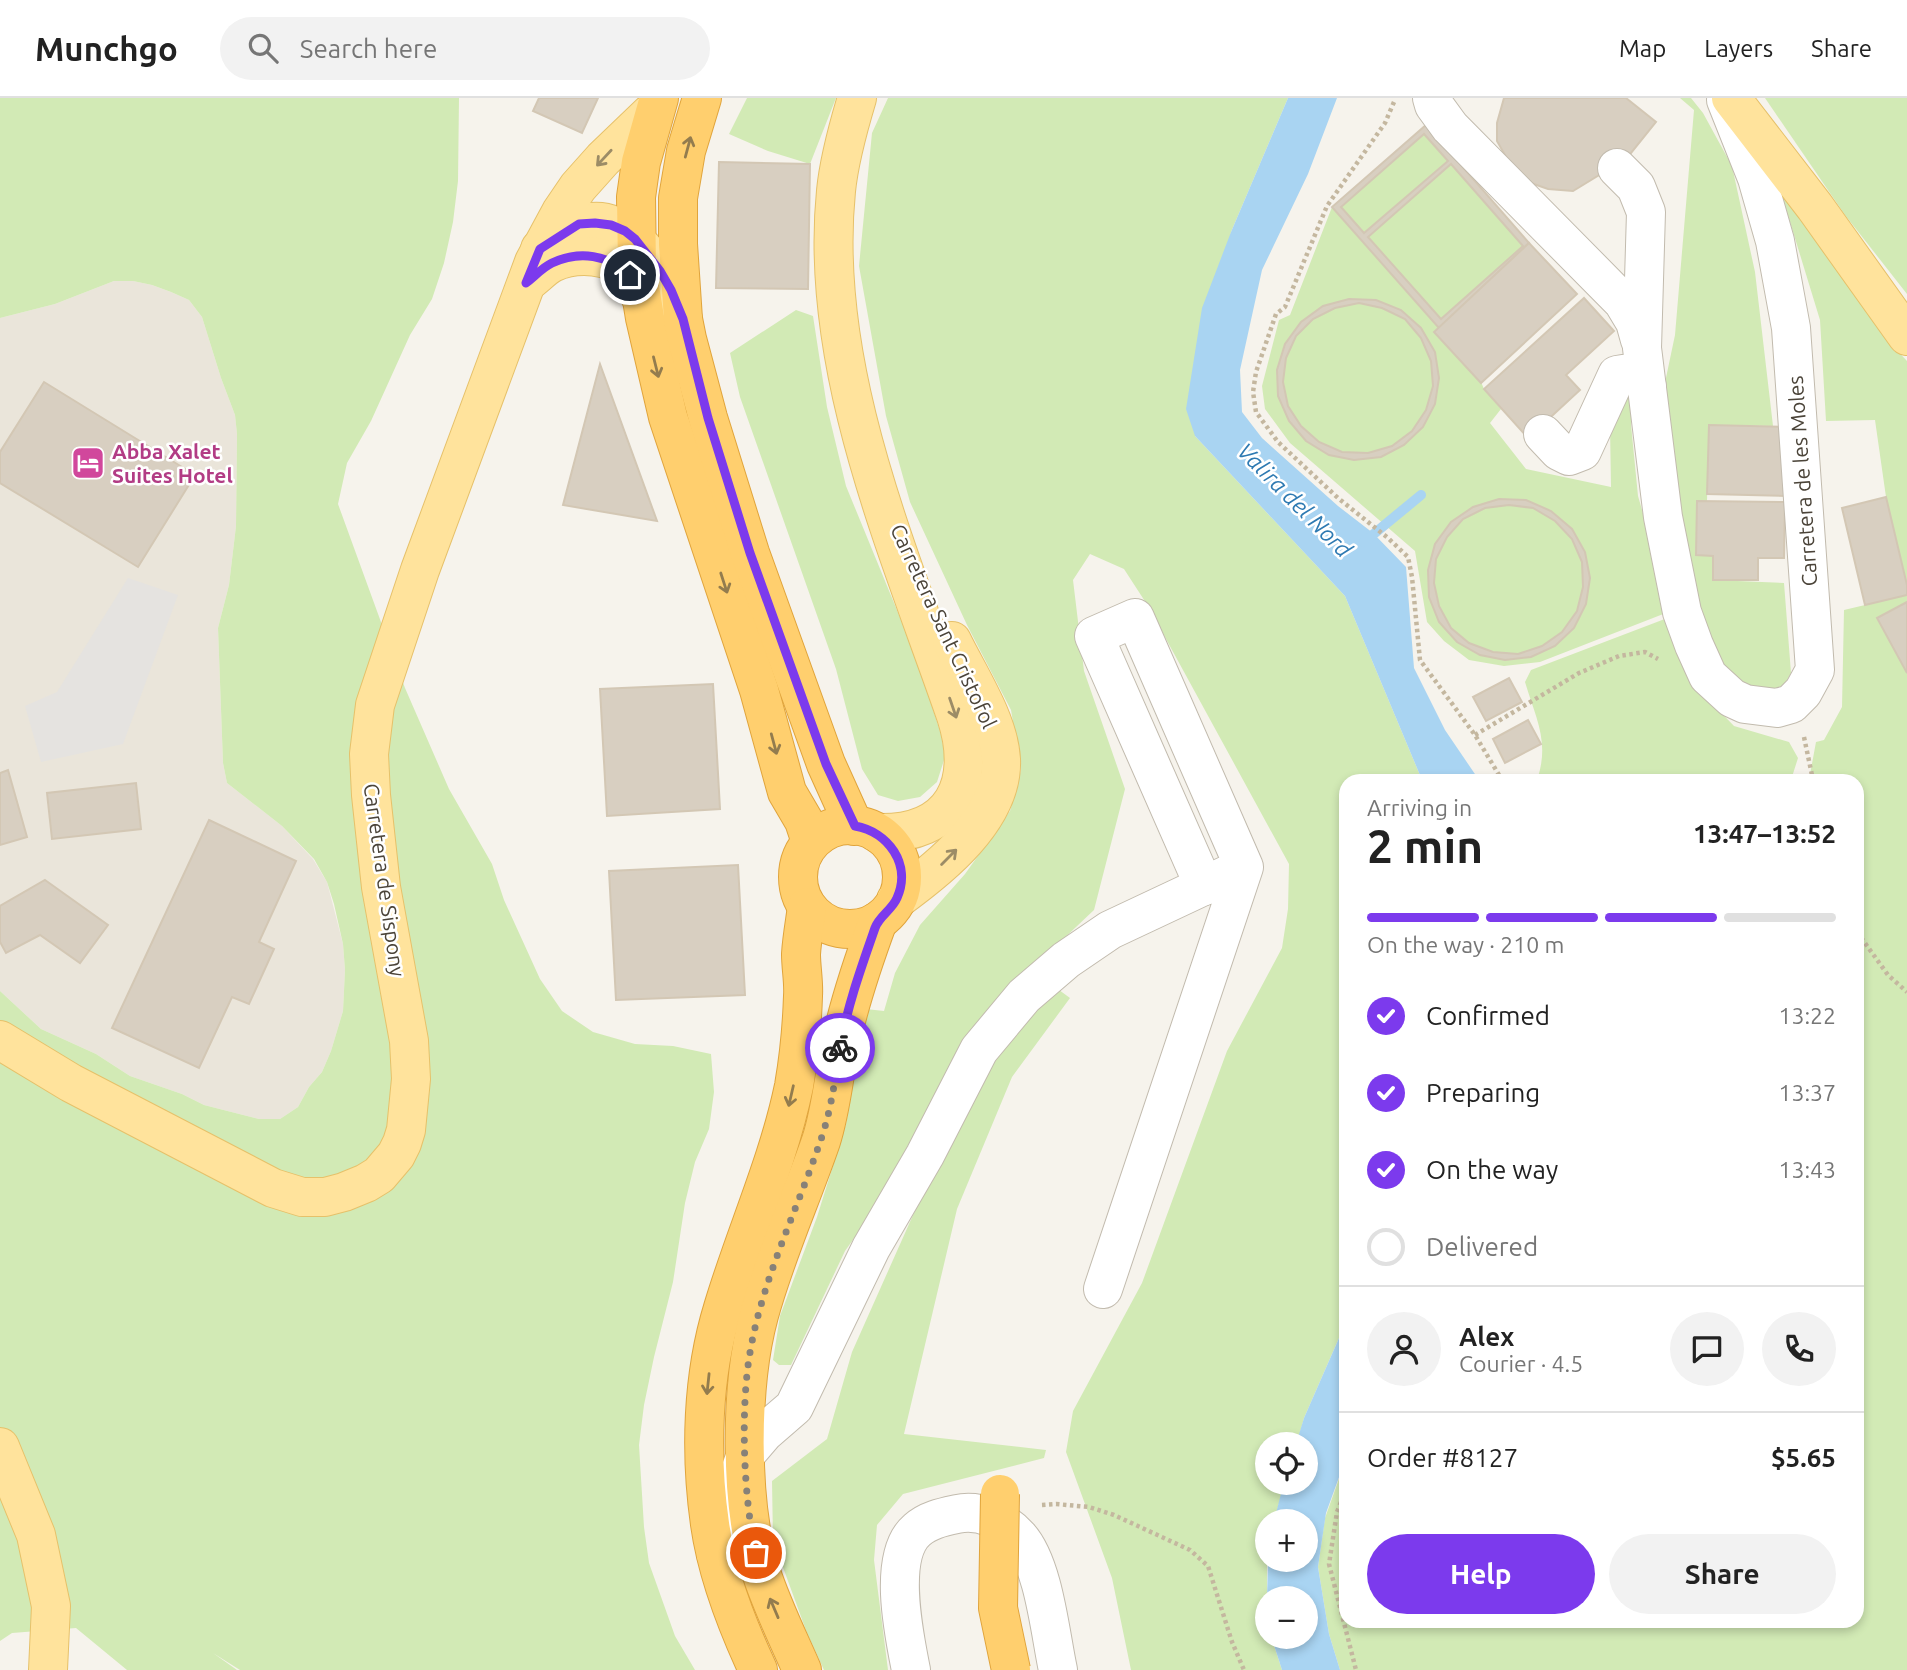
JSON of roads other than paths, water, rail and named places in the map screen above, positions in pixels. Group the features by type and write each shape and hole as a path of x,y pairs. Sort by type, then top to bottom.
{"highway":[{"path":"702,98 686,151 678,198 683,319 708,418 750,553 826,764 866,829"},
{"path":"656,105 638,185 635,239 637,268 652,350 668,416 759,690 787,792 804,821 811,842"},
{"path":"787,792 782,842 786,902 801,955"},
{"path":"802,1670 772,1604 760,1571 752,1536 746,1454 747,1381 751,1348 774,1266 822,1138 860,968 900,888 899,863 887,841 866,829 838,826 823,832 811,842 801,857 797,874 799,891 807,907 818,918 848,929 863,927 887,910"},
{"path":"758,1670 716,1554 708,1499 707,1400 715,1336 722,1310 784,1128 794,1084 803,995 801,955 807,907"},
{"path":"1011,1670 998,1608 1015,1500"}],"main road":[{"name":"Carretera Sant Cristofol","path":"857,98 849,123 836,190 833,249 848,380 875,482 960,727 965,755 964,775 959,790 934,820 916,830 899,834 866,829"},
{"path":"1731,98 1815,207 1907,335"},
{"name":"Carretera de Sispony","path":"0,1040 95,1095 274,1188 302,1197 325,1197 366,1183 379,1175 396,1155 406,1130 409,1041 381,887 371,795 371,727 375,705 420,570 540,249 578,187 656,105"},
{"path":"540,249 579,224 611,225 635,239 671,290 683,319"},
{"path":"526,283 551,263 575,257 598,257 617,263 630,275 642,300"},
{"name":"Carretera Sant Cristofol","path":"875,482 987,710 1001,759 999,781 990,807 969,836 928,877 887,910"},
{"path":"0,1447 36,1535 51,1606 48,1670"}],"street":[{"path":"1432,98 1450,127 1623,302 1635,322 1642,348 1647,387"},
{"name":"Carretera de les Moles","path":"1647,387 1663,517 1682,612 1693,645 1708,676 1732,698 1745,704 1777,708 1791,704 1803,692 1815,670 1791,328 1775,242 1757,178 1725,98"},
{"path":"1617,169 1636,187 1646,212 1642,348"},
{"path":"1543,434 1559,451 1569,456 1582,451 1617,375 1632,372 1641,377 1647,387"},
{"path":"1103,1289 1244,867 1135,618 1094,636 1204,886"},
{"path":"716,1554 729,1503 746,1454 764,1433 794,1407 871,1248 925,1155 979,1050 1024,996 1066,960 1110,930 1244,867"},
{"path":"722,1310 747,1381 763,1412 781,1418"},
{"path":"911,1670 899,1576 905,1548 916,1530 935,1519 965,1512 988,1515 1009,1529 1018,1536 1035,1563 1058,1670"}],"water":[{"name":"Valira del Nord","path":"1288,98 1337,98 1308,174 1262,270 1240,370 1242,412 1262,438 1338,506 1373,533 1406,567 1414,668 1445,730 1475,774 1419,774 1345,596 1195,436 1186,409 1202,308"},
{"path":"1339,1338 1339,1477 1326,1513 1318,1567 1318,1509 1277,1509 1281,1495 1318,1495 1318,1432 1300,1432"},
{"path":"1318,1567 1329,1634 1340,1670 1282,1670 1275,1649 1318,1649 1318,1586 1267,1586 1268,1572 1318,1572"}],"waterway":[{"name":"Valira del Nord","path":"1364,542 1421,495"}],"place":[{"name":"Abba Xalet Suites Hotel","path":"88,463"}]}
